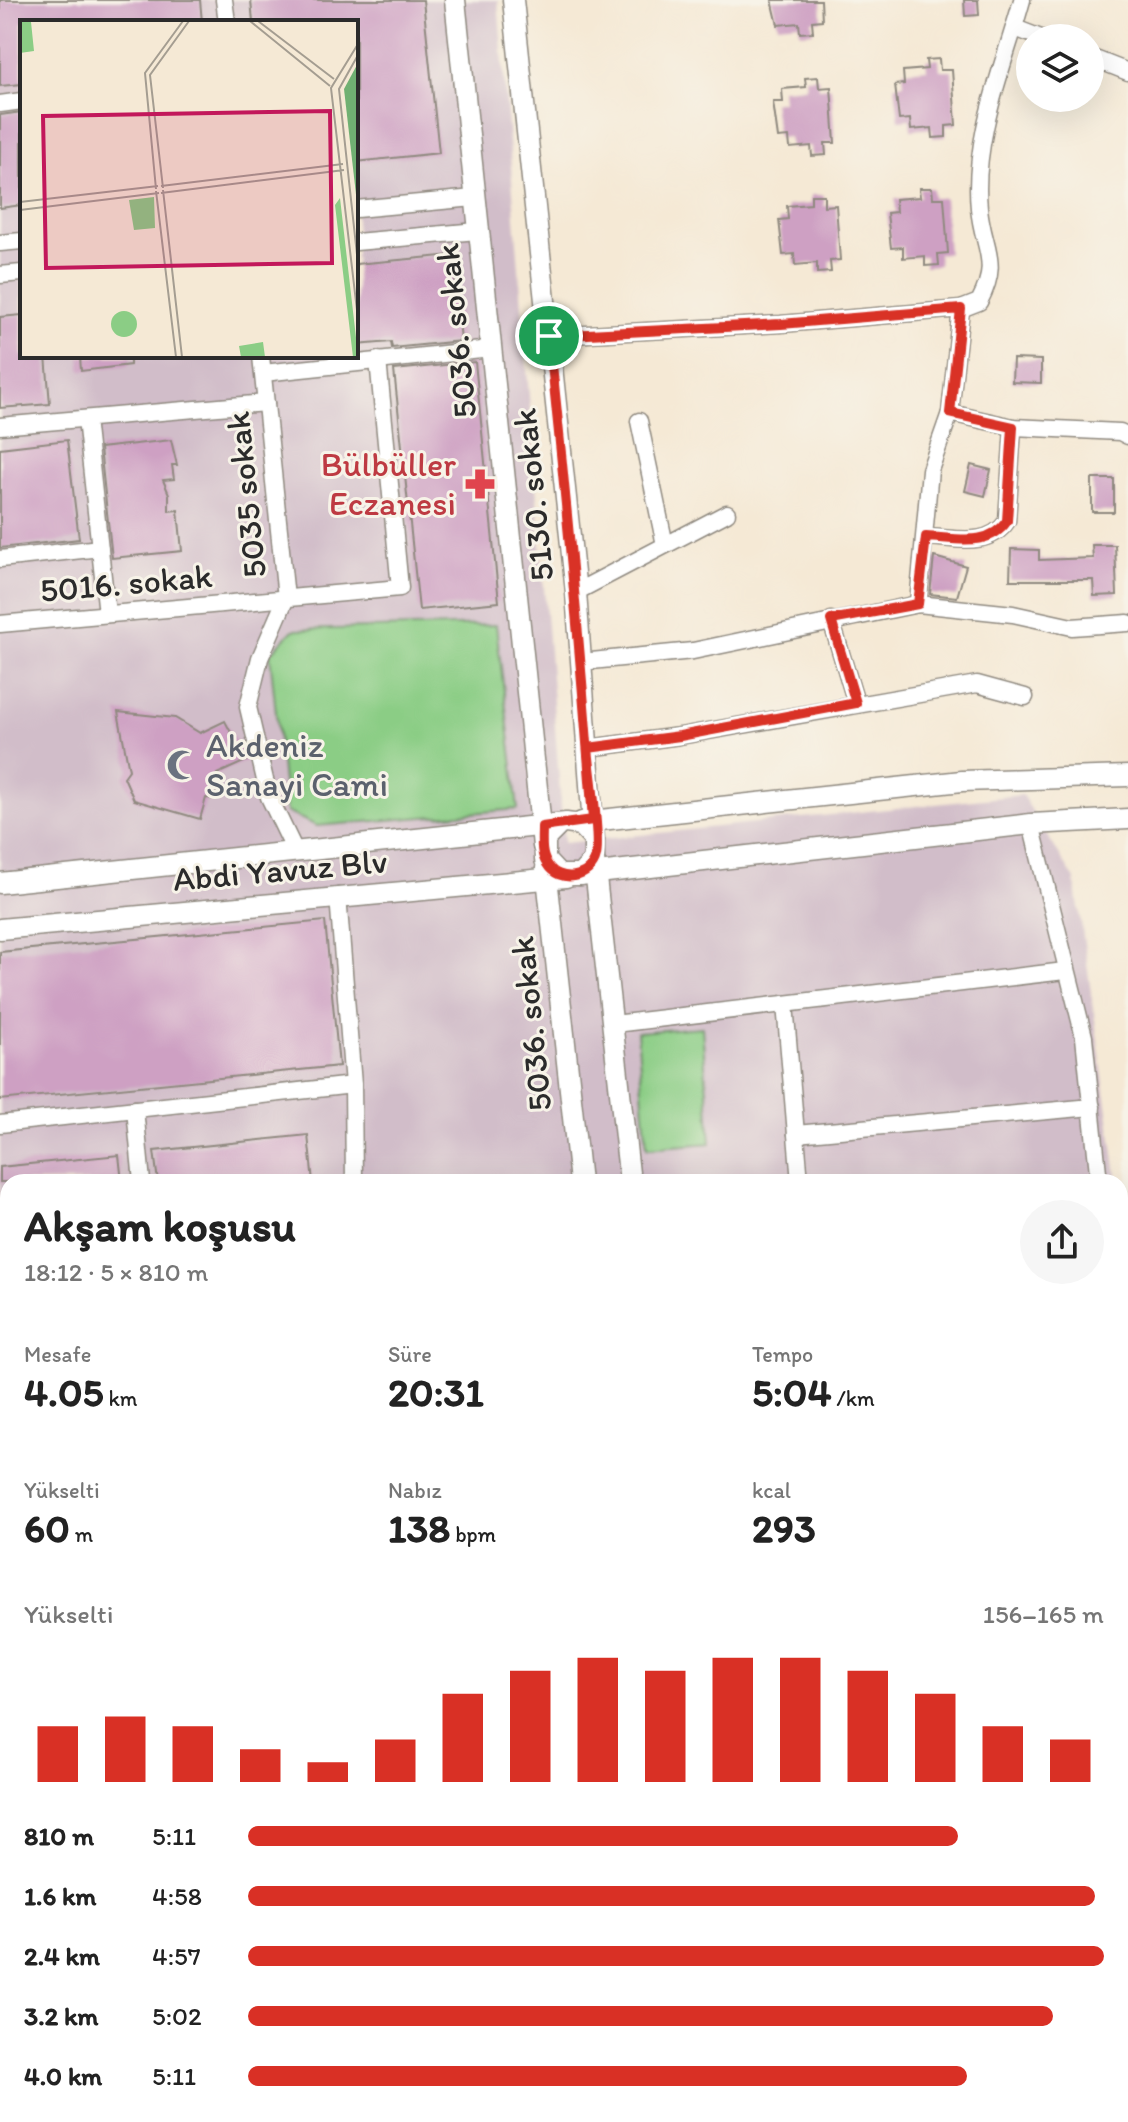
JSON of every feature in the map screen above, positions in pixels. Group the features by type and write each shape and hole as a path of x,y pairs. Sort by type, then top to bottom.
{"main road":[{"name":"5036. sokak","path":"455,0 491,349 569,850 580,1174"},
{"name":"5130. sokak","path":"513,0 576,592 588,748 569,850 614,1024 629,1174"},
{"path":"569,850 962,781 1128,776"},
{"path":"0,883 296,853 569,850 1128,819"},
{"name":"Abdi Yavuz Blv","path":"0,929 338,896 569,850"}],"street":[{"path":"224,0 227,20"},
{"path":"549,336 781,324 961,309 979,302 991,280 979,210 978,162 1022,0"},
{"path":"1104,63 1128,72"},
{"path":"0,104 20,101"},
{"path":"358,209 474,198"},
{"path":"358,242 477,231"},
{"path":"0,243 20,241"},
{"path":"0,275 20,273"},
{"path":"918,604 930,470 950,413 961,309"},
{"path":"263,373 491,349"},
{"name":"5035 sokak","path":"261,358 286,598 260,658 248,707 269,797 296,853"},
{"name":"5016. sokak","path":"0,624 400,588 378,360"},
{"path":"0,426 266,403"},
{"path":"950,413 1013,427 1120,432 1128,436"},
{"path":"86,419 107,614"},
{"path":"639,421 665,545"},
{"path":"926,537 981,540 998,534 1007,521 1013,427"},
{"path":"576,592 727,513"},
{"path":"0,559 100,548"},
{"path":"581,662 693,651 918,604 1013,614 1072,627 1128,623"},
{"path":"831,620 856,703"},
{"path":"588,748 680,736 977,684 1025,697"},
{"path":"1031,824 1065,971 1084,1037 1098,1174"},
{"path":"338,896 353,1085 354,1174"},
{"path":"614,1024 1065,971"},
{"path":"785,1004 799,1174"},
{"path":"0,1124 353,1085"},
{"path":"796,1134 1092,1107"},
{"path":"135,1109 141,1174"}],"shaded area":[{"path":"0,0 498,0 564,843 1022,795 1075,880 1117,1174 0,1174"}],"green space":[{"path":"496,625 518,809 317,826 286,812 270,654 293,630"},
{"path":"702,1027 711,1143 647,1148 637,1032"}],"building":[{"path":"0,0 200,0 202,20 20,20 20,84 0,86"},
{"path":"251,0 423,0 439,153 358,162 358,20 253,20"},
{"path":"772,0 821,0 822,20 812,21 813,32 800,33 799,23 778,25"},
{"path":"964,0 978,0 979,15 965,16"},
{"path":"939,59 940,70 952,70 956,125 946,126 946,137 933,138 932,128 911,130 910,119 899,120 895,85 904,84 903,71 927,69 926,60"},
{"path":"818,77 819,88 831,87 835,143 825,143 826,155 812,156 811,146 790,148 789,137 778,138 773,102 783,102 782,89 806,87 805,78"},
{"path":"20,112 20,205 0,208 0,115"},
{"path":"919,188 932,188 933,198 944,198 948,253 938,254 939,265 925,266 925,256 903,258 903,247 891,248 887,213 896,212 895,199 920,197"},
{"path":"811,195 824,195 824,206 836,205 840,260 830,261 831,272 817,273 817,263 795,265 794,254 783,255 779,220 788,219 787,206 811,204"},
{"path":"453,255 461,341 392,348 391,342 358,345 358,264"},
{"path":"20,315 20,358 46,358 50,404 0,408 0,317"},
{"path":"80,358 130,358 130,365 81,371"},
{"path":"1013,359 1041,360 1041,383 1012,382"},
{"path":"475,362 499,602 419,610 394,370"},
{"path":"67,440 79,539 0,548 0,448"},
{"path":"171,440 177,465 172,465 174,479 163,480 169,494 169,511 178,510 182,551 112,558 100,448"},
{"path":"971,465 991,470 985,496 965,491"},
{"path":"1092,479 1114,479 1114,512 1092,512"},
{"path":"1092,545 1115,545 1117,595 1094,596 1093,580 1010,580 1011,549 1039,550 1039,560 1093,558"},
{"path":"934,557 966,566 957,597 930,594"},
{"name":"Akdeniz Sanayi Cami","path":"118,712 175,718 200,733 225,721 246,761 217,774 216,799 206,798 200,819 134,800 124,777 129,770"},
{"path":"325,921 339,1066 0,1100 0,952"},
{"path":"308,1135 312,1174 157,1174 154,1151"},
{"path":"119,1155 121,1174 0,1174 0,1167"}],"place":[{"name":"Bülbüller Eczanesi","path":"480,484"},
{"name":"Akdeniz Sanayi Cami","path":"182,765"}],"route":[{"path":"961,309 950,413 1013,427 1007,521 998,534 981,540 926,537 918,604 831,620 856,703 680,736 588,748 596,854 591,867 573,877 553,871 543,853 542,827 593,820 576,592 549,336 781,324 961,309"}]}
